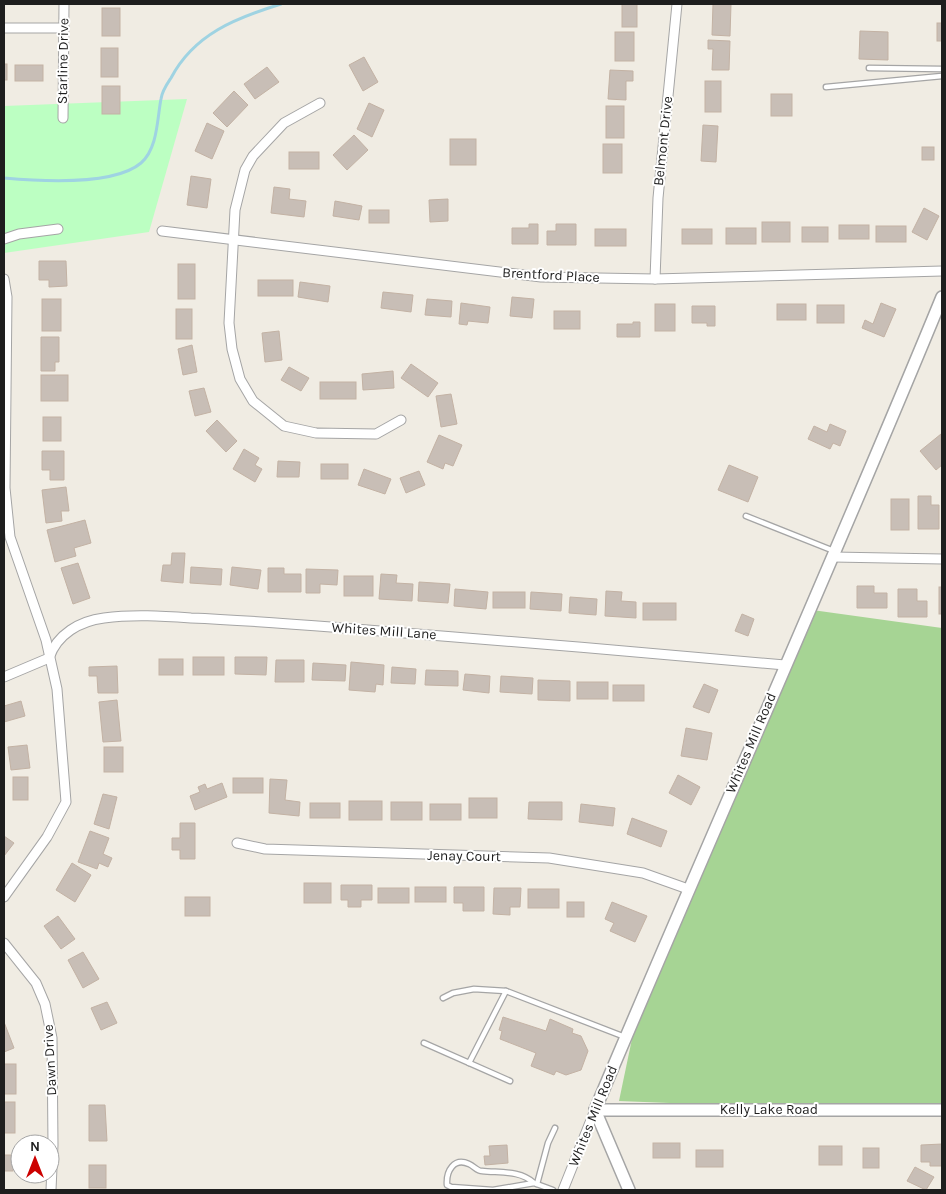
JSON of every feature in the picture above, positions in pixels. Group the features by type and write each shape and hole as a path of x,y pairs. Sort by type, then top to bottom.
{"street":[{"name":"Starline Drive","path":"63,118 64,4"},
{"name":"Belmont Drive","path":"655,279 658,198 677,4"},
{"path":"4,28 64,28"},
{"path":"320,103 284,123 253,156 245,170 235,210 230,312 230,336 240,380 253,401 284,426 323,434 376,434 401,420"},
{"path":"4,239 19,234 58,229"},
{"name":"Brentford Place","path":"162,231 542,277 655,279 942,270"},
{"path":"4,279 7,297 6,504 10,537 46,640 57,689 66,802 47,837 4,897"},
{"name":"Whites Mill Road","path":"563,1190 688,889 834,554 942,297"},
{"path":"834,554 942,559"},
{"name":"Whites Mill Lane","path":"49,658 52,649 61,638 76,626 102,618 151,616 226,619 530,642 785,665"},
{"path":"4,676 49,658"},
{"name":"Jenay Court","path":"237,843 265,849 548,858 643,873 688,889"},
{"name":"Dawn Drive","path":"4,943 36,983 47,1013 52,1038 53,1145 51,1190"},
{"path":"595,1110 629,1190"},
{"name":"Kelly Lake Road","path":"595,1110 942,1110"}],"lane":[{"path":"869,68 942,69"},
{"path":"826,87 942,76"},
{"path":"746,516 834,554"},
{"path":"443,998 453,993 474,989 506,991 626,1037"},
{"path":"469,1063 506,991"},
{"path":"424,1043 510,1081"},
{"path":"535,1183 555,1128"},
{"path":"535,1183 493,1190 451,1187 447,1185 447,1173 452,1164 467,1163 479,1171 524,1176 535,1183 553,1190"}],"green space":[{"path":"187,99 149,232 4,253 4,106"},
{"path":"805,609 942,628 942,1114 619,1101 642,991"}],"building":[{"path":"622,4 637,4 637,27 622,27"},
{"path":"713,4 731,4 730,36 712,35"},
{"path":"102,8 120,8 120,36 102,36"},
{"path":"937,23 942,23 942,41 937,41"},
{"path":"860,31 888,32 888,60 859,59"},
{"path":"615,32 634,32 634,61 615,61"},
{"path":"708,40 730,41 729,70 712,70 713,49 708,49"},
{"path":"101,48 118,48 118,77 101,77"},
{"path":"364,57 378,82 363,91 349,65"},
{"path":"4,64 7,64 7,80 4,80"},
{"path":"15,65 43,65 43,81 15,81"},
{"path":"267,67 279,82 255,99 244,84"},
{"path":"610,70 633,71 633,81 626,81 626,100 608,99"},
{"path":"705,81 721,81 721,112 705,112"},
{"path":"102,86 120,86 120,114 102,114"},
{"path":"234,91 248,105 227,127 213,113"},
{"path":"771,94 792,94 792,116 771,116"},
{"path":"369,103 384,110 372,137 357,129"},
{"path":"606,106 624,106 624,138 606,138"},
{"path":"207,123 224,131 212,159 195,151"},
{"path":"703,125 718,126 716,162 701,161"},
{"path":"354,135 368,150 347,170 333,155"},
{"path":"450,139 476,139 476,165 450,165"},
{"path":"603,144 622,144 622,173 603,173"},
{"path":"922,147 934,147 934,160 922,160"},
{"path":"289,152 319,152 319,169 289,169"},
{"path":"191,176 211,179 207,208 187,205"},
{"path":"274,187 290,189 289,199 306,201 304,217 271,213"},
{"path":"448,199 448,221 430,222 429,200"},
{"path":"335,201 362,206 359,220 333,216"},
{"path":"924,208 939,216 927,240 912,232"},
{"path":"369,210 389,210 389,223 369,223"},
{"path":"762,222 790,222 790,242 762,242"},
{"path":"529,224 538,224 538,244 512,244 512,228 529,228"},
{"path":"556,224 576,224 576,245 547,245 547,231 556,231"},
{"path":"839,225 869,225 869,239 839,239"},
{"path":"876,226 906,226 906,242 876,242"},
{"path":"802,227 828,227 828,242 802,242"},
{"path":"726,228 756,228 756,244 726,244"},
{"path":"595,229 626,229 626,246 595,246"},
{"path":"682,229 712,229 712,244 682,244"},
{"path":"39,261 66,261 67,286 49,287 49,280 39,280"},
{"path":"178,264 195,264 195,299 178,299"},
{"path":"258,280 293,280 293,296 258,296"},
{"path":"300,282 330,286 328,302 298,297"},
{"path":"383,292 413,295 411,312 381,308"},
{"path":"512,297 534,299 532,318 510,316"},
{"path":"42,299 61,299 61,331 42,331"},
{"path":"427,299 452,301 451,317 425,315"},
{"path":"461,303 490,307 488,323 468,321 467,325 459,324"},
{"path":"881,303 896,309 884,337 862,328 865,320 873,324"},
{"path":"655,304 675,304 675,331 655,331"},
{"path":"777,304 806,304 806,320 777,320"},
{"path":"817,305 844,305 844,323 817,323"},
{"path":"692,306 715,306 715,326 707,326 707,323 692,323"},
{"path":"176,309 192,309 192,339 176,339"},
{"path":"554,311 580,311 580,329 554,329"},
{"path":"633,322 640,322 640,337 617,337 617,324 633,324"},
{"path":"279,331 282,360 265,362 262,333"},
{"path":"41,337 59,337 59,362 55,362 55,371 41,371"},
{"path":"192,345 197,372 183,375 178,349"},
{"path":"411,364 438,383 428,397 401,378"},
{"path":"289,367 309,378 301,391 281,380"},
{"path":"393,371 394,388 363,390 362,374"},
{"path":"41,375 68,375 68,401 41,401"},
{"path":"320,382 356,382 356,399 320,399"},
{"path":"204,388 211,412 195,416 189,391"},
{"path":"451,394 457,424 441,427 436,396"},
{"path":"43,417 61,417 61,441 43,441"},
{"path":"217,420 237,441 226,452 206,431"},
{"path":"830,424 846,431 840,446 833,443 830,449 808,439 814,426 827,432"},
{"path":"941,434 942,465 936,470 920,451"},
{"path":"439,435 462,445 453,466 445,463 443,469 427,462"},
{"path":"244,449 259,458 255,465 262,469 255,482 233,469"},
{"path":"42,451 64,451 64,480 50,480 50,470 42,470"},
{"path":"278,461 300,462 299,477 277,477"},
{"path":"321,464 348,464 348,479 321,479"},
{"path":"729,465 758,477 748,502 718,490"},
{"path":"364,469 391,479 385,494 358,485"},
{"path":"419,471 425,485 406,493 400,478"},
{"path":"66,487 69,511 61,511 62,521 46,523 42,490"},
{"path":"918,496 931,496 931,505 939,505 939,529 918,529"},
{"path":"891,499 909,499 909,530 891,530"},
{"path":"85,520 91,543 74,548 76,556 55,562 47,530"},
{"path":"172,553 185,553 183,583 161,581 163,565 171,565"},
{"path":"78,563 90,598 73,604 61,568"},
{"path":"191,567 222,569 221,585 190,583"},
{"path":"232,567 261,570 258,589 230,585"},
{"path":"268,568 284,568 284,574 301,574 301,592 268,592"},
{"path":"306,569 338,570 337,585 320,584 320,593 306,593"},
{"path":"381,574 397,575 396,583 413,584 412,601 379,599"},
{"path":"344,576 373,576 373,596 344,596"},
{"path":"419,582 450,584 448,603 418,601"},
{"path":"857,586 874,586 874,593 887,593 887,608 857,608"},
{"path":"939,587 942,587 942,614 939,614"},
{"path":"455,589 488,592 486,609 454,606"},
{"path":"898,589 917,589 917,601 927,601 927,617 898,617"},
{"path":"606,591 622,592 621,601 636,602 636,618 605,616"},
{"path":"493,592 525,592 525,608 493,608"},
{"path":"531,592 562,594 561,611 530,609"},
{"path":"570,597 597,599 596,615 569,613"},
{"path":"643,603 676,603 676,620 643,620"},
{"path":"742,614 754,619 748,636 735,631"},
{"path":"193,657 224,657 224,675 193,675"},
{"path":"235,657 267,657 266,675 235,674"},
{"path":"159,659 183,659 183,675 159,675"},
{"path":"276,660 304,660 304,682 275,682"},
{"path":"351,662 384,665 383,685 376,684 375,692 349,690"},
{"path":"313,663 346,665 345,681 312,680"},
{"path":"117,666 118,693 98,693 97,676 89,676 89,667"},
{"path":"392,667 416,669 415,684 391,683"},
{"path":"426,670 458,671 458,686 425,685"},
{"path":"465,674 490,676 489,693 463,690"},
{"path":"501,676 533,678 532,694 500,692"},
{"path":"538,680 570,681 570,701 538,700"},
{"path":"577,682 608,682 608,699 577,699"},
{"path":"704,684 718,690 709,713 693,707"},
{"path":"613,685 644,685 644,701 613,701"},
{"path":"117,700 121,741 103,742 99,702"},
{"path":"21,701 25,716 4,722 4,706"},
{"path":"686,728 712,733 707,760 681,756"},
{"path":"27,745 30,768 11,770 8,747"},
{"path":"104,747 123,747 123,772 104,772"},
{"path":"678,775 700,787 691,805 669,793"},
{"path":"13,777 28,777 28,800 13,800"},
{"path":"233,778 263,778 263,793 233,793"},
{"path":"270,779 287,780 285,800 300,802 299,816 269,813"},
{"path":"222,783 227,797 195,810 190,796 200,792 198,787 205,784 207,789"},
{"path":"103,794 117,797 109,829 94,824"},
{"path":"469,798 497,798 497,818 469,818"},
{"path":"349,801 382,801 382,820 349,820"},
{"path":"391,802 422,802 422,820 391,820"},
{"path":"529,802 562,802 562,820 528,819"},
{"path":"310,803 340,803 340,818 310,818"},
{"path":"430,804 461,804 461,820 430,820"},
{"path":"581,804 615,808 613,826 579,822"},
{"path":"632,818 667,831 661,847 627,834"},
{"path":"180,823 195,823 195,859 180,859 180,850 172,850 172,838 180,838"},
{"path":"90,831 109,838 103,854 112,858 108,867 99,863 97,869 78,862"},
{"path":"4,836 14,843 4,856"},
{"path":"72,863 91,875 75,902 56,890"},
{"path":"304,883 331,883 331,903 304,903"},
{"path":"341,885 372,885 372,900 361,900 361,907 348,907 348,900 341,900"},
{"path":"415,887 446,887 446,902 415,902"},
{"path":"454,887 484,887 484,911 463,911 463,903 454,903"},
{"path":"378,888 409,888 409,903 378,903"},
{"path":"494,888 521,888 520,907 510,907 510,915 493,914"},
{"path":"528,889 559,889 559,908 528,908"},
{"path":"185,897 210,897 210,916 185,916"},
{"path":"567,902 584,902 584,917 567,917"},
{"path":"612,902 647,916 635,942 610,931 614,923 605,919"},
{"path":"58,916 75,939 61,949 44,926"},
{"path":"83,952 99,979 83,988 68,960"},
{"path":"107,1002 117,1023 101,1030 91,1008"},
{"path":"503,1017 546,1031 550,1019 573,1029 572,1033 581,1036 588,1051 581,1070 566,1075 556,1071 554,1075 531,1066 536,1053 500,1039 502,1031 499,1030"},
{"path":"4,1022 14,1048 4,1052"},
{"path":"4,1064 16,1064 16,1094 4,1094"},
{"path":"4,1102 15,1102 15,1133 4,1133"},
{"path":"89,1105 105,1105 107,1141 89,1141"},
{"path":"653,1143 680,1143 680,1158 653,1158"},
{"path":"942,1144 942,1166 930,1166 930,1162 921,1162 921,1145"},
{"path":"507,1145 508,1163 485,1165 484,1156 490,1156 489,1146"},
{"path":"819,1146 842,1146 842,1165 819,1165"},
{"path":"863,1148 879,1148 879,1168 863,1168"},
{"path":"696,1150 723,1150 723,1167 696,1167"},
{"path":"4,1155 10,1155 10,1171 4,1171"},
{"path":"89,1165 106,1165 106,1188 89,1188"},
{"path":"915,1167 934,1177 926,1190 907,1181"}],"waterway":[{"path":"4,178 55,181 95,179 129,170 141,163 147,157 154,141 164,90 180,63 204,39 218,30 248,15 281,4"}]}
